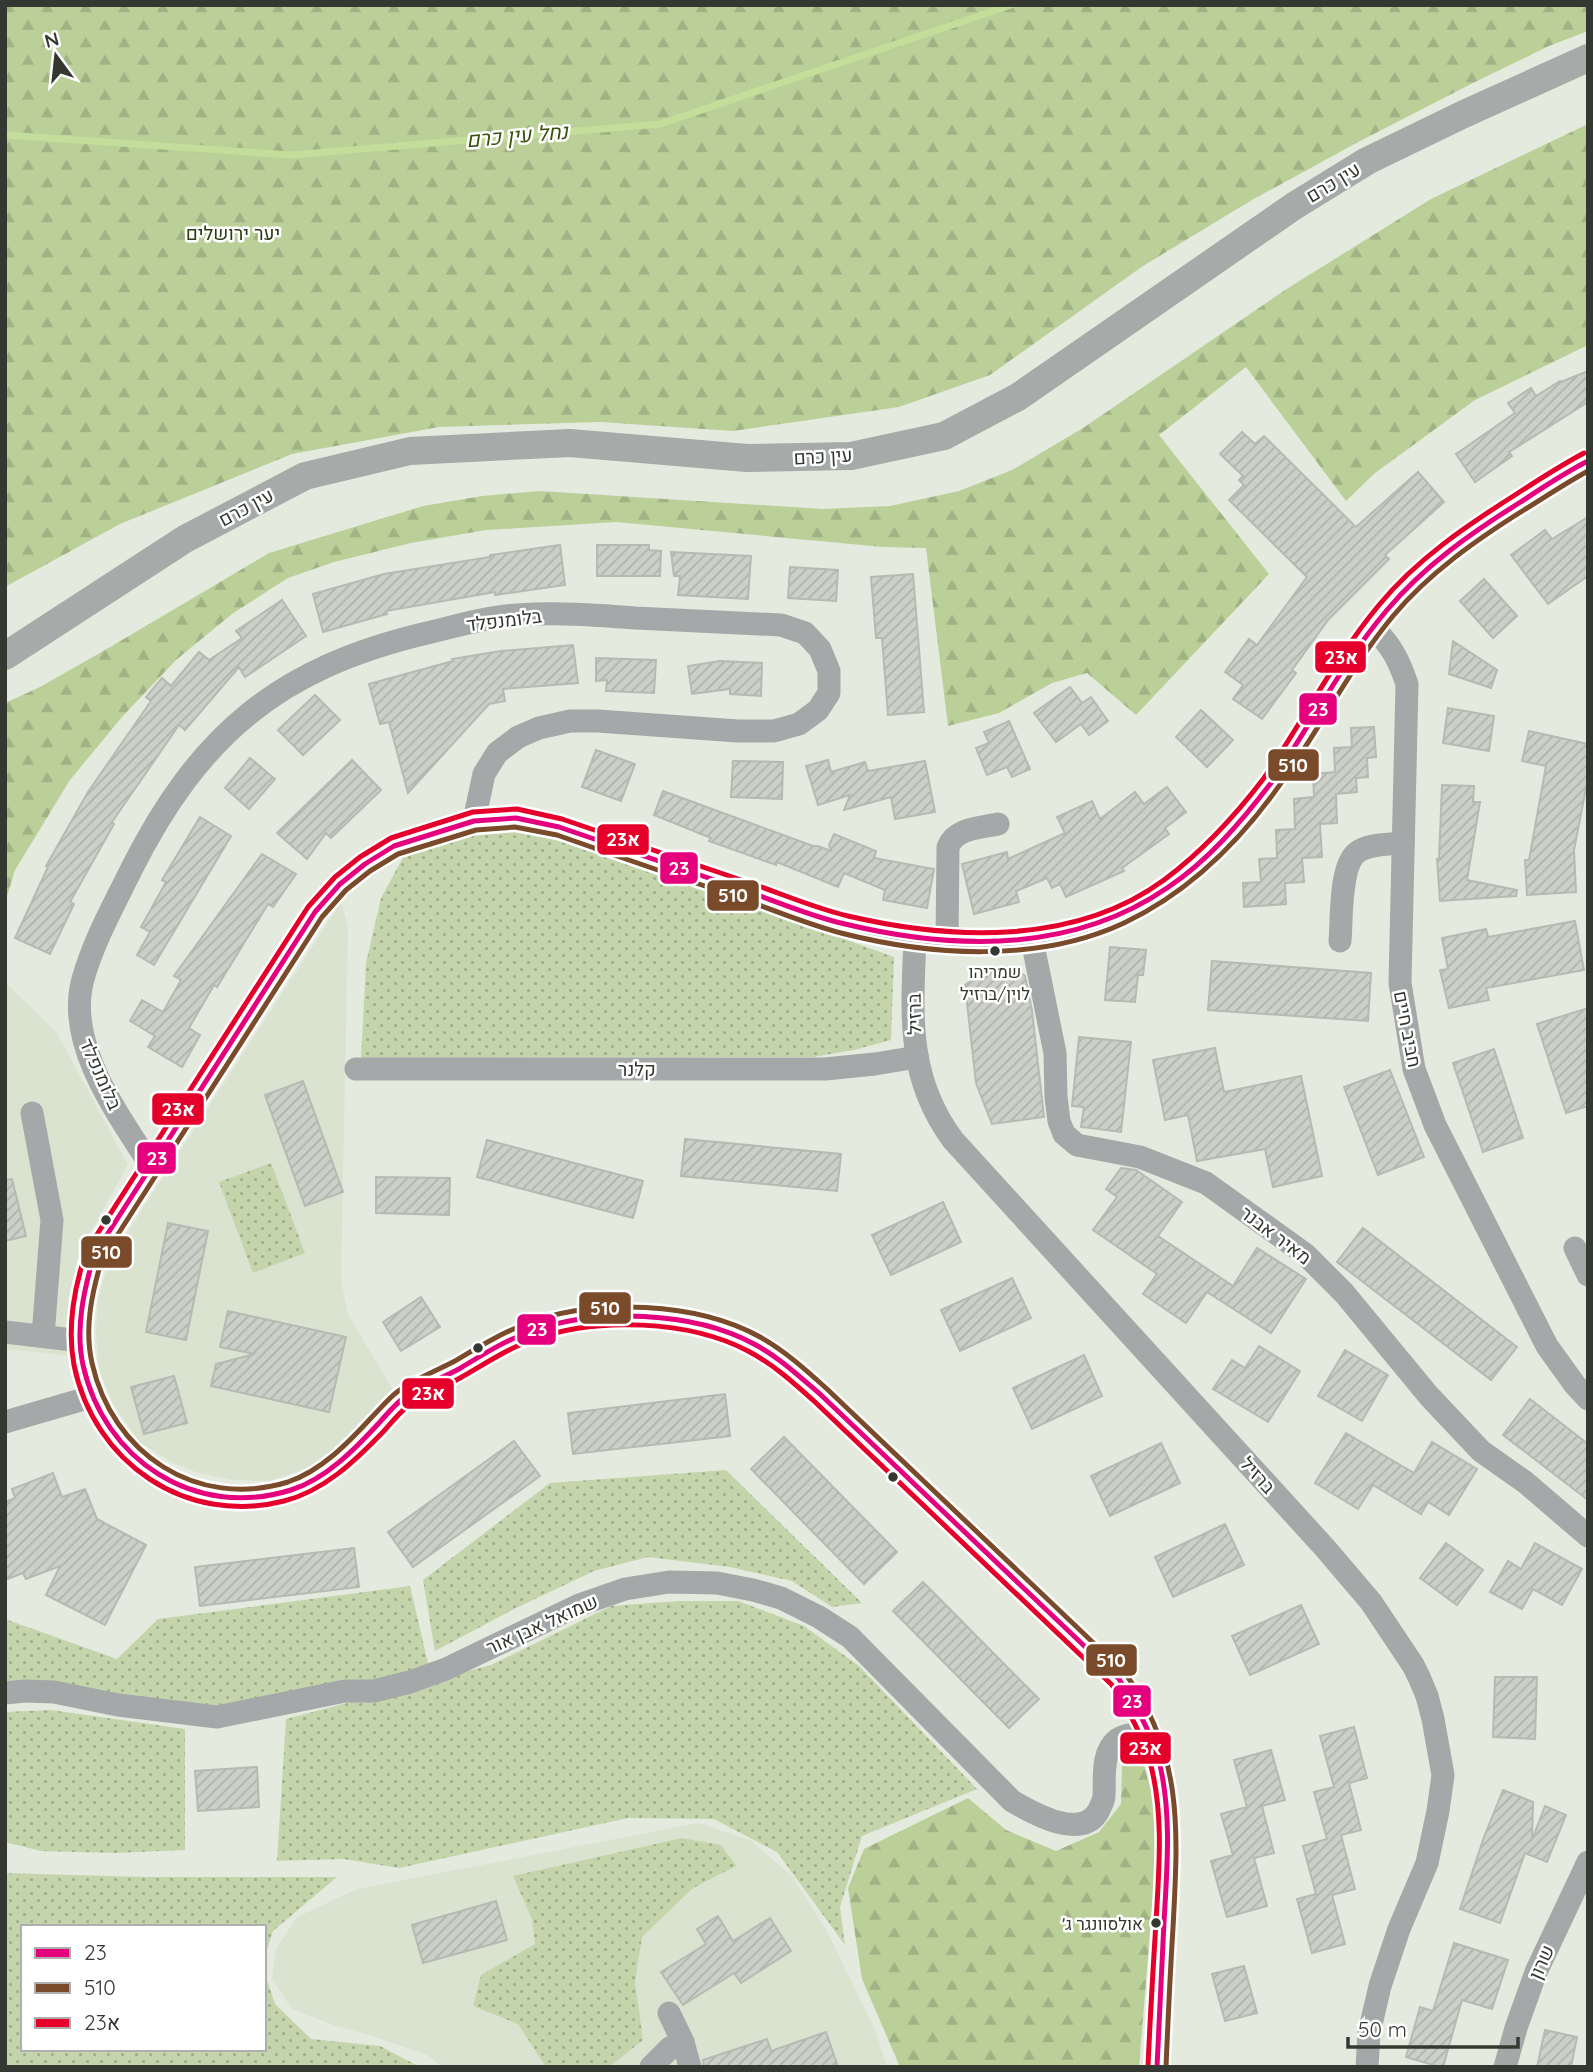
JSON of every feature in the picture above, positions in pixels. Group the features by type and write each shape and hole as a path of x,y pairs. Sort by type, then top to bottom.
{"main road":[{"name":"עין כרם","path":"5,656 185,539 305,476 410,451 570,443 747,458 851,456 944,436 1018,397 1294,205 1367,161 1588,58"}],"street":[{"path":"1157,2067 1168,1848 1167,1807 1161,1769 1149,1731 1119,1679 821,1395 778,1358 744,1339 705,1326 656,1317 606,1317 568,1321 533,1330 403,1398 341,1461 310,1481 282,1493 254,1497 222,1497 188,1490 159,1476 131,1455 109,1428 92,1396 82,1363 80,1327 85,1285 94,1255 315,912 340,884 394,846 474,821 516,818 559,827 843,923 915,939 996,943 1073,933 1117,918 1151,900 1191,869 1234,829 1257,802 1373,627 1405,590 1440,557 1474,531 1588,461"},
{"name":"בלומנפלד","path":"151,1166 106,1095 87,1050 80,1022 82,981 103,926 161,816 183,782 209,750 240,720 303,677 358,653 407,638 514,615 566,614 781,625 805,634 820,649 829,671 830,693 818,710 799,724 774,731 598,721 570,721 539,728 518,737 498,753 484,775 474,821"},
{"name":"חביב חיים","path":"1373,627 1390,643 1408,684 1399,983 1414,1069 1435,1125 1547,1346 1588,1399"},
{"path":"947,941 948,846 951,839 960,833 998,824"},
{"path":"1340,941 1348,864 1356,852 1368,847 1403,843"},
{"name":"ברזיל","path":"915,939 912,1018 914,1041 920,1072 939,1122 1371,1602 1413,1665 1427,1696 1443,1775 1438,1811 1427,1863 1399,1930 1380,1986 1369,2033 1367,2067"},
{"name":"מאיר אבנר","path":"1032,940 1055,1053 1056,1097 1059,1121 1064,1134 1077,1145 1139,1157 1206,1183 1305,1254 1344,1293 1429,1395 1481,1451 1525,1482 1588,1536"},
{"name":"קלנר","path":"356,1069 825,1069 918,1057"},
{"path":"33,1113 52,1220 43,1336"},
{"path":"1575,1248 1588,1275"},
{"path":"5,1332 81,1341"},
{"path":"5,1422 92,1396"},
{"name":"שמואל אבן אור","path":"5,1693 54,1692 118,1705 217,1717 345,1691 374,1690 410,1682 446,1669 579,1605 625,1589 669,1582 716,1583 780,1598 819,1617 850,1637 1012,1801 1038,1816 1080,1825 1095,1818 1105,1799 1104,1776 1108,1751 1119,1738 1149,1731"},
{"name":"שרון","path":"1505,2067 1536,1972 1588,1862"},
{"path":"669,2013 683,2042 690,2067"},
{"path":"651,2067 670,2048 683,2042"}],"shaded area":[{"path":"341,902 348,927 341,1280 348,1314 401,1404 342,1453 269,1481 232,1480 196,1472 172,1462 140,1442 114,1406 99,1370 96,1333 98,1299 109,1261"},
{"path":"5,982 57,1033 128,1165 79,1253 68,1300 72,1356 5,1349"},
{"path":"698,1823 750,1840 793,1877 828,1933 876,2032 887,2067 443,2067 427,2055 292,2009 272,1979 276,1949 297,1917 357,1889"}],"green space":[{"name":"יער ירושלים","path":"5,5 1588,5 1588,31 1549,46 1477,81 1252,200 1143,266 990,375 899,407 733,431 601,422 439,427 292,454 120,524 5,587"},
{"path":"1588,124 1588,345 1475,400 1375,473 1346,501 1246,367 1159,435 1269,574 1136,715 1087,673 1052,683 999,713 948,726 926,548 883,547 616,522 486,530 411,543 334,562 288,578 232,614 176,660 122,717 70,780 15,870 5,903 5,703 40,687 269,553 423,506 482,496 540,491 823,509 890,506 959,491 1012,470 1083,428 1285,290 1431,199"},
{"path":"515,832 587,846 894,957 891,1040 813,1057 361,1058 366,963 381,898 405,854 473,836"},
{"path":"271,1163 305,1253 253,1273 219,1182"},
{"path":"726,1470 862,1603 832,1607 792,1581 730,1567 648,1557 594,1571 435,1651 423,1580 550,1483"},
{"path":"410,1586 429,1667 411,1675 240,1709 5,1686 5,1619 117,1659 158,1619"},
{"path":"679,1601 738,1601 804,1626 859,1666 977,1789 862,1836 840,1907 845,1945 777,1852 714,1819 628,1818 399,1868 343,1859 277,1861 286,1719 491,1665 611,1606"},
{"path":"51,1710 185,1729 185,1850 115,1853 41,1851 5,1842 5,1712"},
{"path":"1142,1758 1153,1798 1157,1847 1139,2067 900,2067 862,1979 848,1888 864,1849 968,1798 1006,1830 1056,1851 1099,1832 1121,1804 1122,1766"},
{"path":"682,1838 721,1845 736,1866 693,1888 642,1937 635,1982 643,2040 609,2067 546,2067 518,2024 473,2006 481,1975 535,1944 532,1919 513,1876"},
{"path":"5,1873 144,1877 337,1877 273,1931 266,1953 266,1925 21,1925 21,2051 266,2051 266,1977 275,2004 311,2039 380,2046 420,2067 5,2067"}],"building":[{"path":"1588,371 1588,402 1509,452 1512,456 1475,482 1456,454 1515,413 1508,403 1531,388 1536,396 1560,381"},
{"path":"1242,432 1255,444 1264,436 1356,527 1418,472 1444,502 1385,555 1389,559 1328,620 1292,670 1296,673 1262,719 1233,699 1243,685 1225,672 1249,639 1257,645 1307,577 1229,500 1244,485 1239,480 1243,476 1220,454"},
{"path":"1588,517 1588,576 1548,604 1511,555 1545,530 1552,539"},
{"path":"560,545 565,585 495,595 495,592 386,611 387,614 323,632 313,594 384,574"},
{"path":"597,545 649,545 649,550 661,551 660,576 597,576"},
{"path":"671,552 751,556 748,599 678,595 680,576 674,576"},
{"path":"790,567 838,570 836,601 788,598"},
{"path":"913,574 924,712 888,715 882,638 876,638 871,577"},
{"path":"1484,579 1517,616 1493,638 1460,601"},
{"path":"282,600 306,636 245,677 239,667 185,730 179,725 112,822 114,824 70,902 74,904 50,954 15,938 48,867 46,866 88,792 151,701 146,697 162,678 171,686 199,652 209,660 242,638 236,631"},
{"path":"1453,641 1497,670 1491,688 1449,674"},
{"path":"573,645 578,683 503,689 505,701 489,704 408,793 389,722 380,724 369,684 453,661 452,659 501,651"},
{"path":"596,658 656,660 654,693 606,691 607,680 596,681"},
{"path":"720,661 762,663 761,696 730,694 730,689 692,694 688,666"},
{"path":"1070,687 1082,703 1091,697 1108,721 1089,735 1081,724 1056,742 1034,713"},
{"path":"315,695 340,720 303,755 278,730"},
{"path":"1448,708 1494,716 1489,751 1443,743"},
{"path":"1201,710 1233,740 1207,767 1176,737"},
{"path":"1009,721 1030,769 1012,777 1007,767 987,775 976,748 989,743 984,732"},
{"path":"1374,727 1376,757 1367,758 1368,777 1356,778 1357,792 1336,794 1337,823 1320,824 1322,857 1302,858 1304,882 1285,883 1286,904 1244,907 1243,883 1261,882 1259,859 1277,858 1276,830 1295,829 1294,799 1314,797 1313,774 1335,772 1334,748 1352,747 1351,728"},
{"path":"1529,731 1588,744 1588,778 1574,850 1576,892 1527,895 1525,860 1529,860 1546,766 1522,761"},
{"path":"596,750 635,764 621,801 582,787"},
{"path":"250,758 275,779 249,809 225,788"},
{"path":"352,760 381,790 331,838 326,833 307,859 277,833"},
{"path":"828,760 831,772 865,762 868,771 925,761 935,812 895,819 891,797 844,810 850,795 818,805 806,766"},
{"path":"733,761 783,762 782,799 731,797"},
{"path":"1442,785 1474,786 1473,802 1480,802 1467,880 1517,890 1516,896 1440,901 1437,859"},
{"path":"1167,787 1186,812 1165,828 1169,834 1122,868 1124,871 1066,897 1060,884 1052,888 1047,878 1016,891 1019,902 974,914 962,864 1007,852 1008,859 1065,833 1057,817 1092,801 1100,819 1135,792 1144,804"},
{"path":"663,791 813,846 831,851 829,845 834,834 876,851 874,858 934,869 927,908 883,900 885,890 844,873 838,887 777,862 776,865 709,841 711,838 654,815"},
{"path":"200,817 231,836 154,965 137,955 150,932 141,927 166,882 162,880"},
{"path":"262,854 296,874 273,907 268,904 217,987 214,985 189,1028 200,1035 182,1067 148,1047 155,1036 130,1021 142,1000 163,1012 181,980 174,976"},
{"path":"1575,921 1584,970 1486,988 1489,1000 1449,1008 1440,970 1448,969 1442,938 1486,929 1488,937"},
{"path":"1110,947 1146,950 1143,975 1138,975 1135,1002 1105,1000"},
{"path":"1212,961 1371,973 1368,1021 1208,1010"},
{"path":"1010,967 1025,976 1032,1011 1044,1117 992,1124 976,1083 965,985 984,972"},
{"path":"1588,1008 1588,1106 1566,1113 1537,1024"},
{"path":"1079,1037 1131,1042 1121,1132 1081,1127 1084,1107 1072,1106"},
{"path":"1215,1048 1224,1092 1301,1076 1322,1176 1273,1187 1265,1149 1197,1161 1188,1115 1165,1120 1153,1060"},
{"path":"1494,1049 1523,1138 1483,1152 1453,1063"},
{"path":"1390,1070 1424,1157 1378,1175 1344,1087"},
{"path":"303,1081 343,1192 305,1206 265,1095"},
{"path":"685,1139 841,1154 837,1191 681,1176"},
{"path":"487,1140 643,1181 633,1218 477,1177"},
{"path":"1121,1168 1136,1170 1182,1202 1158,1236 1233,1286 1257,1248 1306,1279 1271,1333 1207,1292 1186,1323 1143,1294 1157,1274 1093,1230 1117,1197 1106,1189"},
{"path":"376,1177 450,1178 449,1215 376,1213"},
{"path":"12,1179 26,1236 5,1241 5,1180"},
{"path":"943,1202 961,1242 891,1275 872,1235"},
{"path":"168,1223 208,1231 186,1340 146,1332"},
{"path":"1363,1228 1517,1347 1491,1380 1337,1262"},
{"path":"1012,1278 1031,1318 960,1351 941,1310"},
{"path":"421,1297 440,1327 401,1351 383,1322"},
{"path":"228,1311 346,1337 329,1412 211,1386 216,1364 255,1354 220,1347"},
{"path":"1259,1346 1300,1371 1268,1422 1213,1389 1232,1360 1245,1368"},
{"path":"1345,1350 1388,1375 1362,1421 1318,1396"},
{"path":"1084,1355 1102,1396 1032,1429 1013,1388"},
{"path":"174,1376 187,1423 144,1434 131,1387"},
{"path":"725,1394 730,1436 573,1454 568,1413"},
{"path":"1530,1399 1588,1444 1588,1500 1503,1435"},
{"path":"1346,1433 1414,1473 1432,1442 1477,1469 1449,1515 1428,1502 1421,1514 1373,1485 1358,1509 1315,1483"},
{"path":"784,1437 897,1552 864,1584 751,1469"},
{"path":"514,1441 540,1476 413,1567 388,1532"},
{"path":"1161,1443 1180,1483 1110,1516 1091,1476"},
{"path":"53,1473 62,1497 85,1489 97,1519 146,1545 105,1625 46,1595 60,1566 26,1579 23,1573 5,1580 5,1502 15,1498 12,1489"},
{"path":"1225,1524 1244,1565 1173,1597 1155,1557"},
{"path":"1446,1543 1483,1570 1457,1605 1420,1578"},
{"path":"1535,1543 1582,1569 1562,1605 1533,1589 1522,1609 1490,1592 1508,1561 1521,1569"},
{"path":"354,1548 359,1587 200,1606 195,1567"},
{"path":"923,1582 1039,1699 1009,1728 893,1611"},
{"path":"1301,1605 1319,1644 1250,1675 1232,1636"},
{"path":"1495,1677 1537,1677 1535,1739 1493,1737"},
{"path":"1354,1727 1367,1778 1349,1783 1361,1830 1341,1835 1355,1889 1332,1895 1345,1944 1312,1953 1297,1899 1316,1894 1303,1846 1327,1839 1314,1792 1334,1787 1320,1736"},
{"path":"1271,1750 1285,1800 1262,1806 1274,1853 1254,1858 1267,1906 1227,1917 1211,1861 1233,1855 1221,1814 1247,1807 1234,1760"},
{"path":"257,1767 259,1807 198,1811 195,1771"},
{"path":"1503,1790 1533,1802 1532,1840 1545,1806 1566,1815 1547,1862 1525,1853 1500,1923 1460,1909"},
{"path":"496,1901 507,1940 423,1963 412,1925"},
{"path":"718,1916 733,1941 770,1918 791,1951 741,1983 734,1973 683,2005 661,1972 706,1944 697,1929"},
{"path":"1454,1943 1508,1960 1492,2009 1462,2000 1443,2067 1440,2067 1406,2057 1420,2007 1433,2011"},
{"path":"1244,1966 1257,2013 1225,2021 1212,1974"},
{"path":"1545,2030 1577,2037 1571,2067 1537,2067"},
{"path":"826,2032 838,2067 704,2067 703,2060 767,2039 771,2051"}],"waterway":[{"name":"נחל עין כרם","path":"5,135 291,155 660,124 1011,5"}],"transit line":[{"name":"23א","path":"1148,2067 1159,1821 1150,1762 1129,1713 1112,1685 815,1402 775,1368 748,1351 724,1341 671,1328 614,1325 560,1332 515,1347 415,1401 350,1464 312,1490 284,1501 248,1506 213,1504 180,1495 150,1479 123,1458 101,1431 85,1400 74,1365 71,1336 78,1278 87,1250 308,907 335,877 360,857 391,838 473,812 517,809 562,819 823,909 887,924 970,933 1011,932 1052,927 1091,917 1129,901 1164,880 1205,845 1230,819 1264,778 1363,625 1409,573 1478,519 1584,453"},
{"name":"23","path":"1157,2067 1167,1821 1159,1761 1142,1719 1119,1679 821,1395 781,1361 730,1333 674,1319 614,1316 557,1324 512,1339 407,1395 360,1443 316,1479 291,1490 255,1497 221,1496 189,1489 159,1474 133,1454 111,1429 94,1399 81,1351 82,1309 90,1268 94,1255 315,912 340,884 394,846 474,821 516,818 559,827 817,917 886,933 969,941 1011,940 1052,935 1092,925 1130,909 1167,888 1196,866 1223,840 1271,783 1371,630 1416,579 1483,526 1588,461"},
{"name":"510","path":"1166,2067 1176,1827 1167,1764 1158,1734 1144,1704 1125,1673 827,1389 787,1355 735,1325 677,1311 614,1307 555,1315 508,1331 404,1387 353,1437 312,1471 288,1482 254,1489 221,1488 191,1480 163,1467 139,1448 118,1424 102,1395 90,1350 90,1310 98,1272 102,1259 322,917 346,890 398,854 476,830 515,827 557,835 813,925 875,941 911,947 984,952 1056,945 1091,936 1124,923 1174,894 1239,836 1276,791 1353,671 1407,600 1454,558 1488,533 1588,471"}],"place":[{"name":"שמריהו לוין/ברזיל","path":"995,951"},
{"name":"אולסוונגר ג׳","path":"1156,1923"}]}
